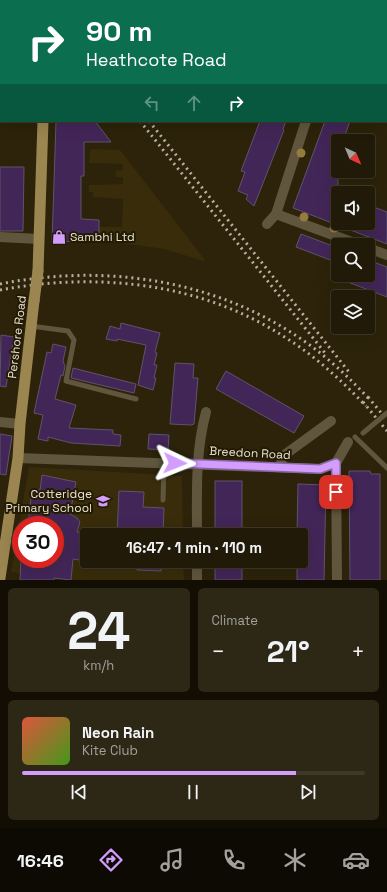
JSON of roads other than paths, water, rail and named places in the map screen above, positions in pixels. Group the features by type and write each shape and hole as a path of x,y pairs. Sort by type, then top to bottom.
{"main road":[{"name":"Pershore Road","path":"0,578 18,458 20,424 38,271 42,122"}],"street":[{"path":"267,224 276,214 306,122"},
{"path":"276,214 341,238"},
{"path":"0,237 39,239"},
{"path":"375,251 387,255"},
{"path":"197,528 197,463 200,435 206,412"},
{"path":"280,467 283,456 331,421"},
{"path":"0,422 20,424"},
{"path":"337,580 336,463 351,440"},
{"name":"Breedon Road","path":"18,458 197,463 320,469 336,463"},
{"path":"197,568 197,580"}],"lane":[{"path":"31,326 68,331 74,340 66,381 136,399"},
{"path":"387,413 363,433 351,440 387,468"},
{"path":"163,500 164,462"}],"railway":[{"path":"141,122 325,353"},
{"path":"150,122 349,372"},
{"path":"0,284 44,278 88,275 131,278 174,285 216,296 256,313 294,334 330,361 371,401"},
{"path":"0,290 73,282 110,282 146,286 182,293 217,304 251,318 306,351 327,368 366,406"},
{"path":"368,397 387,420"},
{"path":"363,402 387,431"}],"place":[{"name":"Sambhi Ltd","path":"59,237"},
{"name":"Cotteridge Primary School","path":"103,501"}]}
